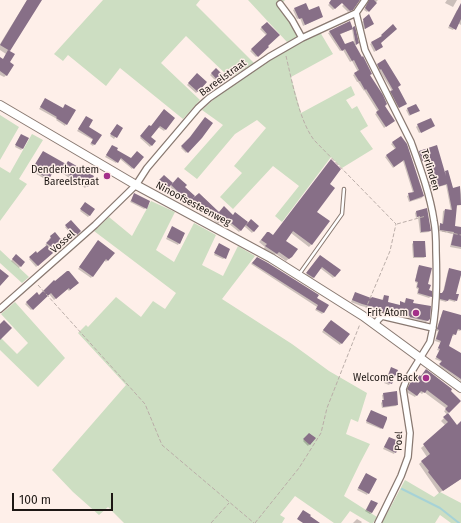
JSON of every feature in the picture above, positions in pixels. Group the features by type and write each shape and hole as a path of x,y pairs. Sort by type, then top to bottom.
{"street":[{"path":"356,13 365,0"},
{"path":"280,4 292,20 302,38"},
{"name":"Bareelstraat","path":"136,185 147,168 198,108 209,98 284,48 356,13"},
{"name":"Terlinden","path":"356,13 365,50 417,157 433,214 437,287 435,312 430,342 420,357"},
{"name":"Ninoofsesteenweg","path":"0,105 136,185 270,258 298,275 363,316 461,388"},
{"name":"Vossel","path":"0,309 95,225 136,185"},
{"path":"375,325 382,316 433,328"},
{"name":"Poel","path":"378,523 401,476 408,457 410,433 403,389 420,357"}],"lane":[{"path":"298,275 342,214 344,189"}],"path":[{"path":"284,48 295,96 309,134 396,224"},
{"path":"396,224 433,214"},
{"path":"34,280 145,404 162,445 255,523 299,468 321,433 327,408 390,251 396,224"},
{"path":"435,230 461,235"},
{"path":"211,523 230,503"}],"green space":[{"path":"103,0 200,0 196,5 254,63 230,78 186,36 161,63 200,100 183,119 120,68 106,86 68,55 63,61 54,54"},
{"path":"248,0 285,0 279,6 299,36 287,42"},
{"path":"320,32 333,54 291,77 301,113 351,86 355,95 346,100 352,109 357,106 368,126 360,131 373,149 342,168 331,157 282,222 275,216 299,186 273,166 233,209 220,197 242,173 234,166 266,128 257,120 235,134 197,179 184,169 223,125 202,110 223,91 246,75"},
{"path":"0,115 19,127 0,160"},
{"path":"32,134 43,140 19,179 27,184 0,221 0,167 10,173"},
{"path":"151,201 175,212 156,250 174,262 194,223 216,235 202,265 223,276 238,246 255,256 222,299 292,344 329,371 367,393 358,422 351,419 346,434 370,444 344,496 377,517 373,523 370,523 350,511 341,523 334,523 295,496 280,515 285,518 282,523 124,523 108,507 99,515 73,492 52,470 126,385 78,333 86,325 88,327 116,297 141,317 153,301 165,309 176,293 94,231 109,217 132,236"},
{"path":"0,250 29,277 22,283 0,263"},
{"path":"15,302 65,358 38,387 0,350 0,337 17,354 28,343 1,314"},
{"path":"405,480 434,497 440,492 461,503 461,523 451,523 440,515 435,523 382,523"}],"building":[{"path":"27,0 42,0 10,51 0,45"},
{"path":"331,0 360,0 353,10 350,11 342,3 335,9 329,3"},
{"path":"369,0 374,0 377,3 369,12 365,8"},
{"path":"306,3 309,10 319,6 323,17 305,25 302,18 299,19 294,8"},
{"path":"461,3 461,19 456,30 449,26"},
{"path":"369,14 374,24 365,29 363,19"},
{"path":"350,21 353,29 340,34 345,44 353,41 372,74 370,75 383,95 387,104 385,106 395,121 386,127 376,112 379,110 354,73 359,70 354,60 352,61 345,49 342,51 329,31"},
{"path":"267,22 280,35 258,57 251,49 267,34 261,27"},
{"path":"393,24 397,29 381,43 383,47 376,51 371,42 382,36 381,35"},
{"path":"355,26 359,43 356,45 353,29"},
{"path":"8,50 15,54 10,62 14,65 7,76 0,71 0,57 3,59"},
{"path":"385,59 401,85 398,87 407,104 399,108 390,91 393,90 377,64"},
{"path":"216,68 224,76 219,82 211,73"},
{"path":"197,73 207,82 198,92 188,83"},
{"path":"45,98 63,108 65,104 76,110 67,125 40,107"},
{"path":"416,104 420,111 410,115 407,108"},
{"path":"164,109 175,118 166,130 160,126 151,137 156,141 152,146 140,136 149,125 151,126"},
{"path":"86,116 93,120 89,127 102,135 95,145 91,143 93,139 78,129"},
{"path":"205,117 213,123 188,153 181,146"},
{"path":"431,118 435,126 421,133 417,124"},
{"path":"117,124 123,128 117,138 110,134"},
{"path":"21,134 29,138 23,149 15,145"},
{"path":"401,136 407,144 424,196 410,201 408,193 414,192 404,160 394,167 386,155 396,148 392,142"},
{"path":"112,145 118,148 117,150 131,158 137,151 144,157 134,169 121,158 118,163 106,155"},
{"path":"437,145 446,176 445,171 448,170 453,188 460,186 461,205 457,205 455,226 461,227 461,247 451,245 454,232 440,230 440,223 443,224 445,209 452,210 447,184 431,189 429,182 434,181 427,159 422,161 419,151"},
{"path":"43,151 66,164 68,161 94,176 88,187 56,167 49,179 32,169"},
{"path":"331,159 341,169 330,184 335,188 317,212 330,221 312,245 293,231 286,241 298,249 289,259 279,252 277,254 265,246 267,244 261,240 267,232 273,235"},
{"path":"164,175 173,183 166,190 157,182"},
{"path":"178,177 187,185 185,187 195,196 189,202 171,185"},
{"path":"134,193 150,201 147,209 131,201"},
{"path":"199,193 219,212 224,206 233,215 235,212 248,222 241,231 225,218 221,223 207,212 206,213 192,199"},
{"path":"85,202 95,209 90,216 80,209"},
{"path":"427,208 431,231 421,232 420,216 417,217 416,211"},
{"path":"251,219 259,226 254,232 246,225"},
{"path":"71,220 81,231 75,237 65,225"},
{"path":"172,226 185,233 180,244 167,237"},
{"path":"55,232 64,243 56,250 46,243 51,238 50,236"},
{"path":"98,240 115,253 108,261 106,259 93,277 79,267"},
{"path":"413,241 425,241 426,257 414,257"},
{"path":"219,243 230,249 226,259 214,253"},
{"path":"47,245 53,253 38,266 29,257"},
{"path":"16,254 25,262 21,267 12,259"},
{"path":"320,255 341,270 335,277 322,267 314,278 306,273"},
{"path":"257,257 319,295 317,298 329,305 324,313 316,309 318,305 252,263"},
{"path":"419,265 432,268 428,284 431,285 429,290 432,291 432,297 418,293 418,282 415,281"},
{"path":"449,268 461,271 456,294 459,294 457,301 440,299 440,293 444,290"},
{"path":"0,269 9,276 0,286"},
{"path":"69,271 79,283 70,290 69,288 56,299 51,293 33,310 26,302 37,292 39,295 54,280 55,281"},
{"path":"355,292 371,298 383,300 384,295 389,296 388,302 400,305 400,301 405,303 406,298 414,300 413,303 431,306 430,319 428,321 386,310 385,312 380,312 381,309 352,300"},
{"path":"443,310 461,315 461,330 458,329 456,335 453,334 449,346 461,353 461,379 439,364 442,361 436,357 440,349 438,348 441,341 436,339 439,330 437,329"},
{"path":"4,320 12,328 0,340 0,324"},
{"path":"331,320 350,334 342,344 323,330"},
{"path":"391,367 398,370 392,384 384,381 387,375 388,376"},
{"path":"426,369 452,389 451,391 461,401 449,413 445,409 448,406 427,390 425,393 421,391 417,396 407,389 413,378 417,374 421,376"},
{"path":"397,391 398,405 383,407 383,393"},
{"path":"371,410 387,417 383,429 366,421"},
{"path":"448,413 457,425 461,421 461,479 443,491 421,461 430,454 423,444 448,422 443,417"},
{"path":"309,433 316,438 310,445 303,439"},
{"path":"389,437 401,442 396,453 384,447"},
{"path":"366,473 377,479 369,494 358,488"},
{"path":"371,500 378,503 372,513 366,510"},
{"path":"303,510 320,523 303,523 297,519"}],"waterway":[{"path":"402,489 440,508 459,523"}],"place":[{"name":"Denderhoutem Bareelstraat","path":"107,176"},
{"name":"Frit Atom","path":"416,313"},
{"name":"Welcome Back","path":"426,378"}]}
